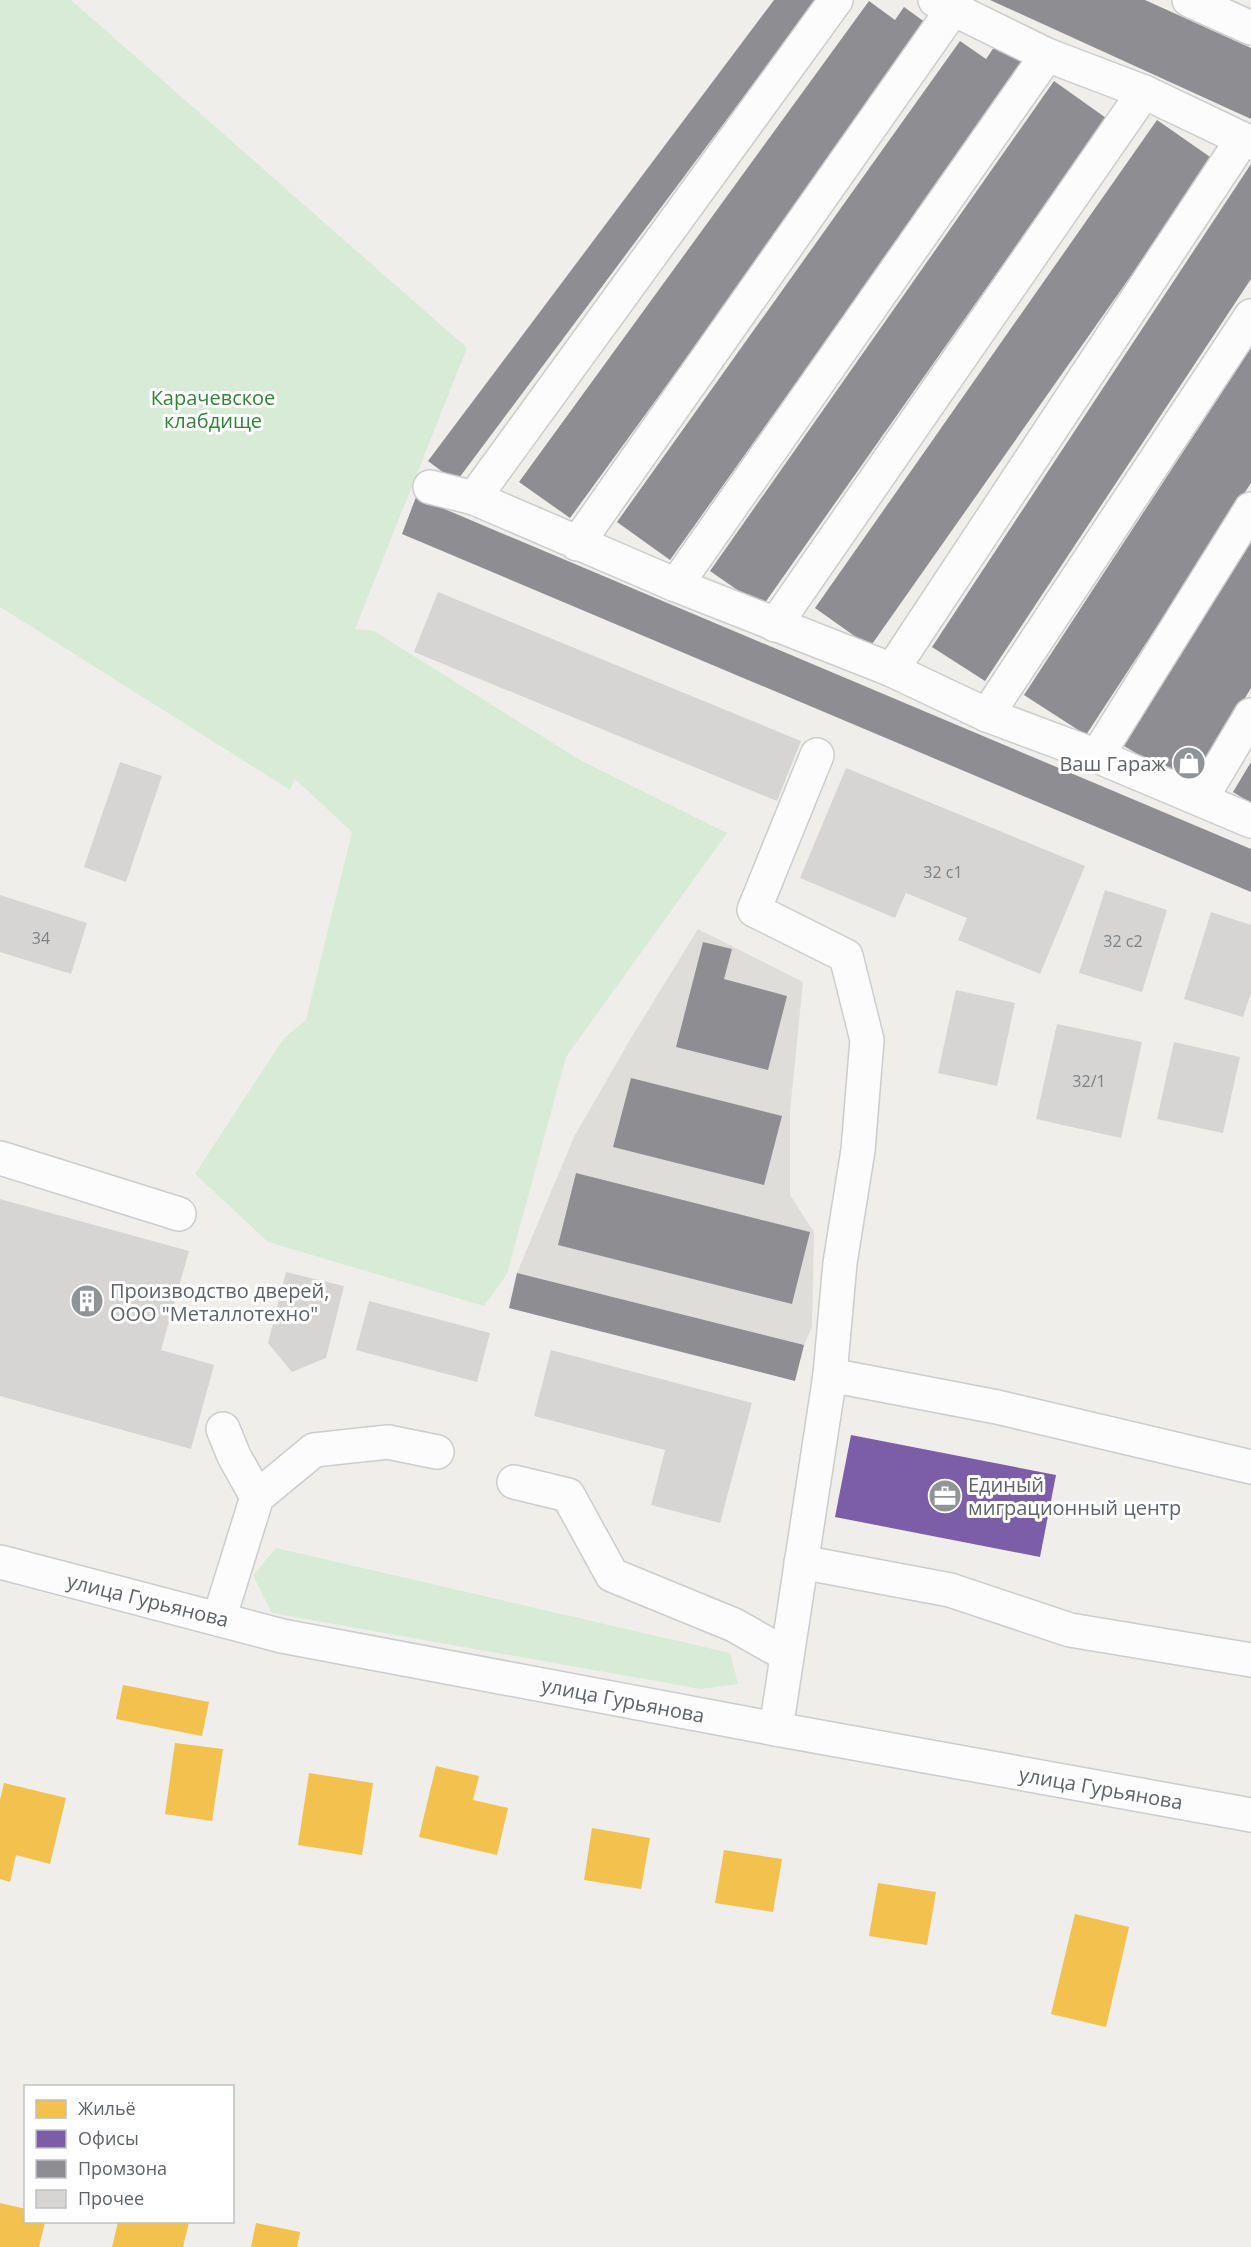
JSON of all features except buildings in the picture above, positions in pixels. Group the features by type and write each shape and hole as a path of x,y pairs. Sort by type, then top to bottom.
{"street":[{"path":"474,498 836,0"},
{"path":"1189,0 1251,28"},
{"path":"577,544 944,5 1047,55 1144,92 1247,142 892,670"},
{"path":"676,585 1047,55"},
{"path":"775,625 1144,92"},
{"path":"987,715 1251,316"},
{"path":"430,487 474,498 676,585 892,670 987,715 1097,756 1251,821"},
{"path":"1097,756 1251,508"},
{"path":"1200,799 1251,715"},
{"path":"776,1729 830,1375 840,1263 858,1150 867,1040 846,956 754,910 817,755"},
{"path":"0,1158 179,1214"},
{"path":"830,1375 997,1407 1251,1467"},
{"path":"223,1429 234,1456 257,1497"},
{"path":"219,1618 257,1497 314,1450 388,1442 437,1452"},
{"path":"514,1482 568,1495 612,1575 734,1625 788,1655"},
{"name":"улица Гурьянова","path":"0,1562 282,1636 1251,1815"},
{"path":"801,1562 950,1590 1070,1630 1251,1660"}],"shaded area":[{"path":"698,929 803,982 790,1112 790,1195 814,1232 812,1327 804,1345 774,1375 509,1308 517,1273 574,1137"}],"green space":[{"name":"Карачевское клабдище","path":"0,0 71,0 467,348 355,629 374,631 580,760 727,833 566,1057 507,1274 484,1306 268,1242 195,1174 284,1038 306,1020 352,832 295,779 290,790 0,607"},
{"path":"276,1548 730,1653 738,1684 701,1689 272,1613 253,1575"}],"place":[{"name":"Ваш Гараж","path":"1189,763"},
{"name":"Производство дверей, ООО \"Металлотехно\"","path":"87,1301"},
{"name":"Единый миграционный центр","path":"945,1496"}]}
